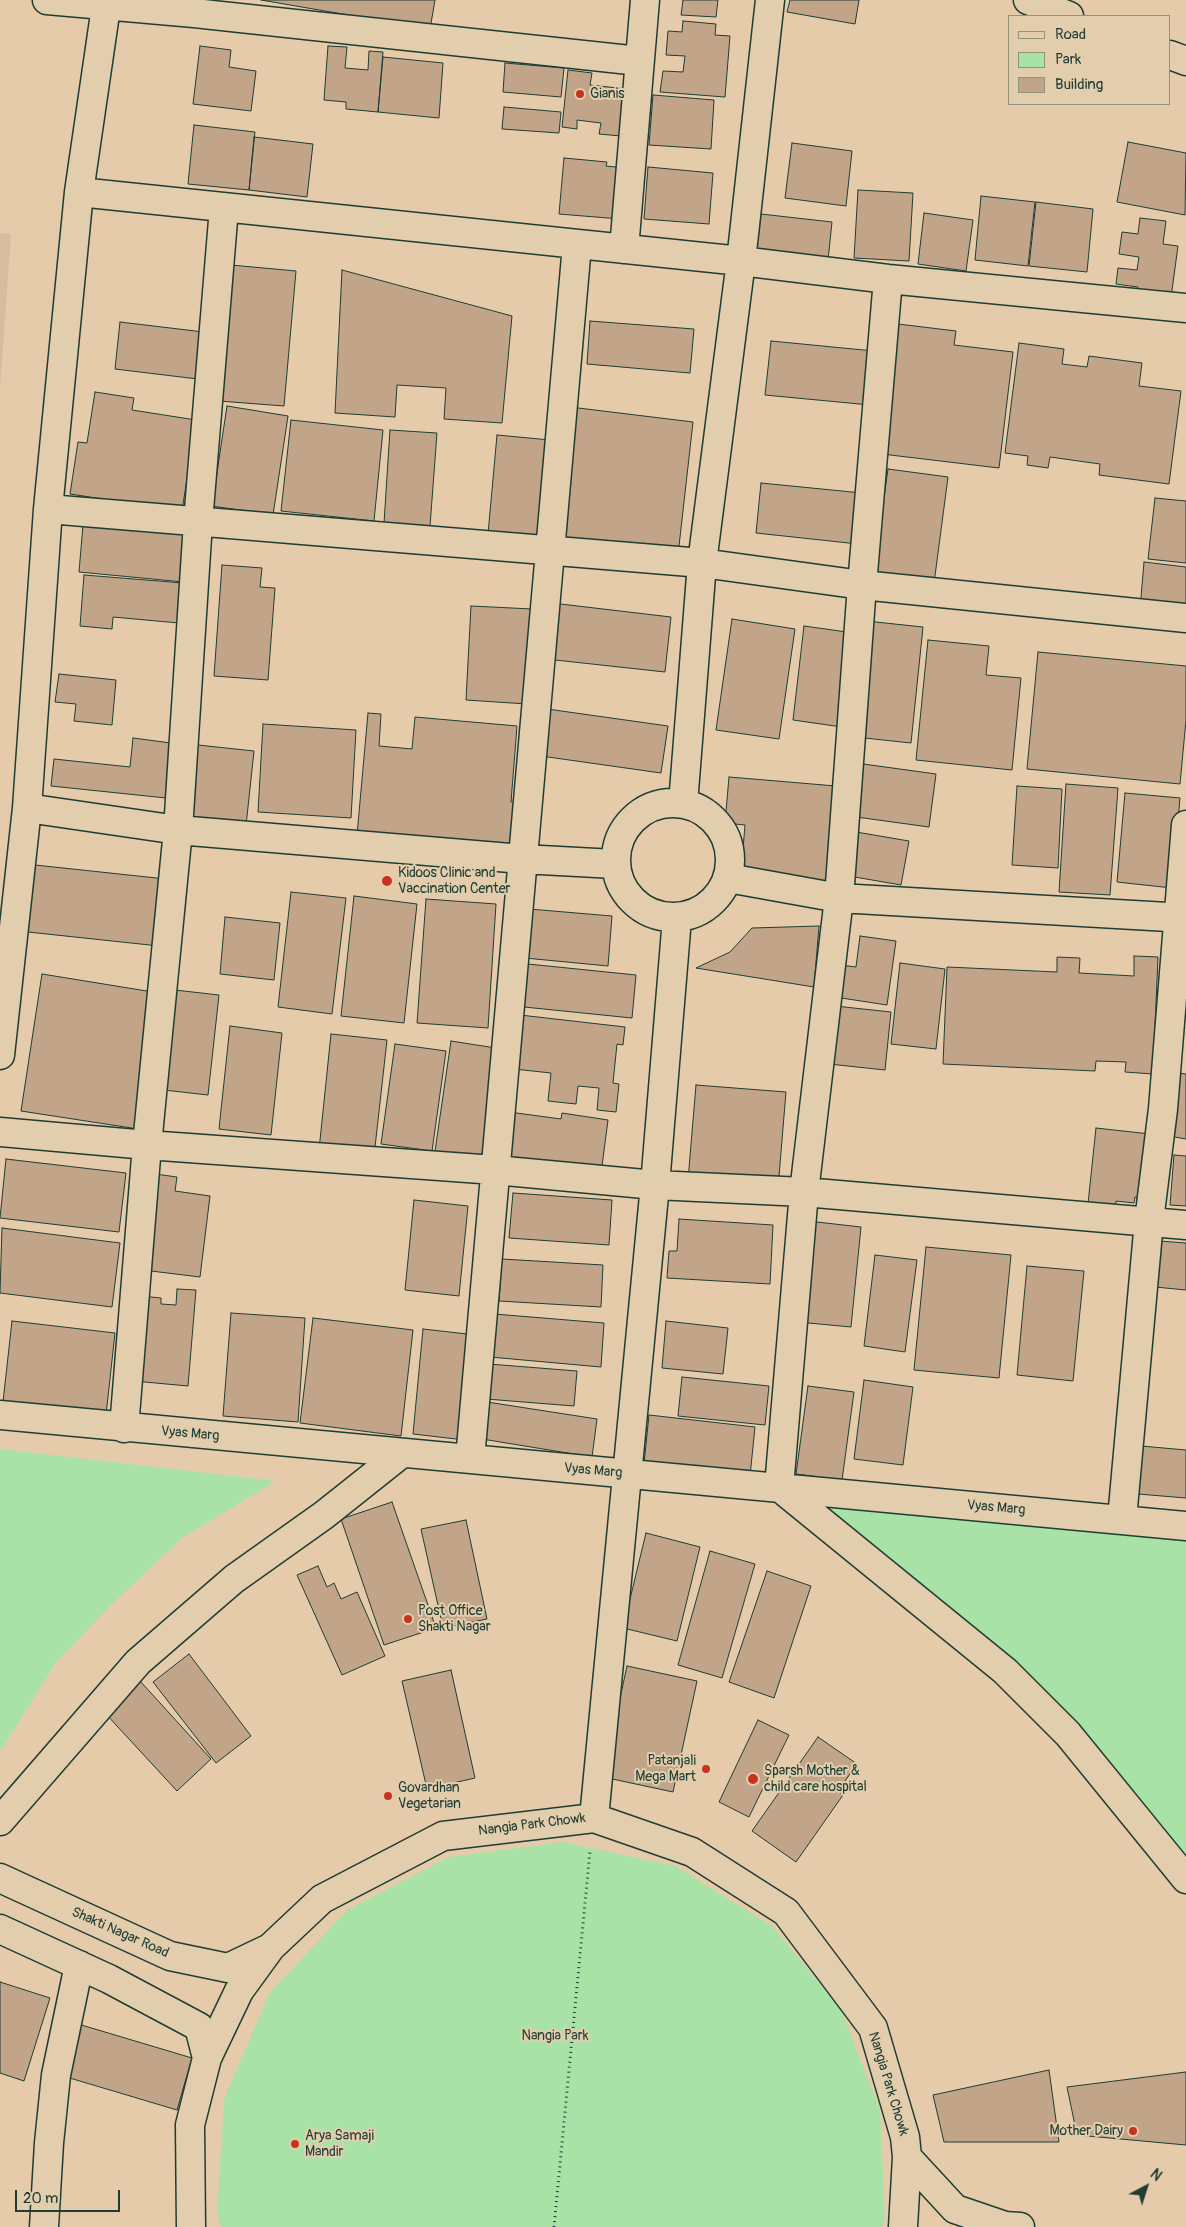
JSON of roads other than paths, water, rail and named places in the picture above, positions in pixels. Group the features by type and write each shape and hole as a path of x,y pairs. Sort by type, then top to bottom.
{"street":[{"path":"47,0 106,3 639,61"},
{"path":"624,249 645,0"},
{"path":"682,804 702,563 741,261 770,0"},
{"path":"1028,0 1067,15"},
{"path":"0,1054 27,808 48,509 79,192 106,3"},
{"path":"1171,55 1186,62"},
{"path":"79,192 741,261 888,279 1186,308"},
{"path":"124,1428 147,1145 178,830 198,522 224,208"},
{"path":"470,1459 577,245"},
{"path":"888,279 862,585 840,898 804,1192 779,1487 1005,1671 1068,1734 1186,1879"},
{"path":"48,509 550,552 702,563 862,585 1186,618"},
{"path":"662,804 682,804 701,811 716,823 726,840 730,859 728,878 720,894 708,906 694,915 677,918 647,913 624,892 615,864 618,843 627,825 643,811 662,804"},
{"path":"27,808 178,830 522,859 615,864"},
{"path":"1122,1519 1149,1221 1183,918 1186,825"},
{"path":"728,878 840,898 1183,918"},
{"path":"594,1818 655,1185 677,918"},
{"path":"0,1132 147,1145 496,1170 655,1185 804,1192 1186,1225"},
{"name":"Vyas Marg","path":"0,1415 1186,1526"},
{"path":"0,1821 138,1662 234,1579 324,1515 402,1453"},
{"name":"Nangia Park Chowk","path":"190,2227 190,2125 207,2058 239,1991 271,1948 322,1899 443,1836 594,1818 692,1852 786,1912 873,2028 905,2138 907,2157 903,2227"},
{"name":"Shakti Nagar Road","path":"0,1878 170,1956 228,1968 271,1948"},
{"path":"0,1929 79,1965 199,2027 207,2058"},
{"path":"44,2227 49,2143 56,2075 79,1965"},
{"path":"907,2157 955,2209 1005,2226 1020,2227"}],"place":[{"name":"Gianis","path":"580,94"},
{"name":"Kidoos Clinic and Vaccination Center","path":"387,881"},
{"name":"Post Office Shakti Nagar","path":"408,1619"},
{"name":"Patanjali Mega Mart","path":"706,1769"},
{"name":"Sparsh Mother & child care hospital","path":"753,1779"},
{"name":"Govardhan Vegetarian","path":"388,1796"},
{"name":"Mother Dairy","path":"1133,2131"},
{"name":"Arya Samaji Mandir","path":"295,2144"}],"park label":[{"name":"Nangia Park","path":"555,2036"}]}
